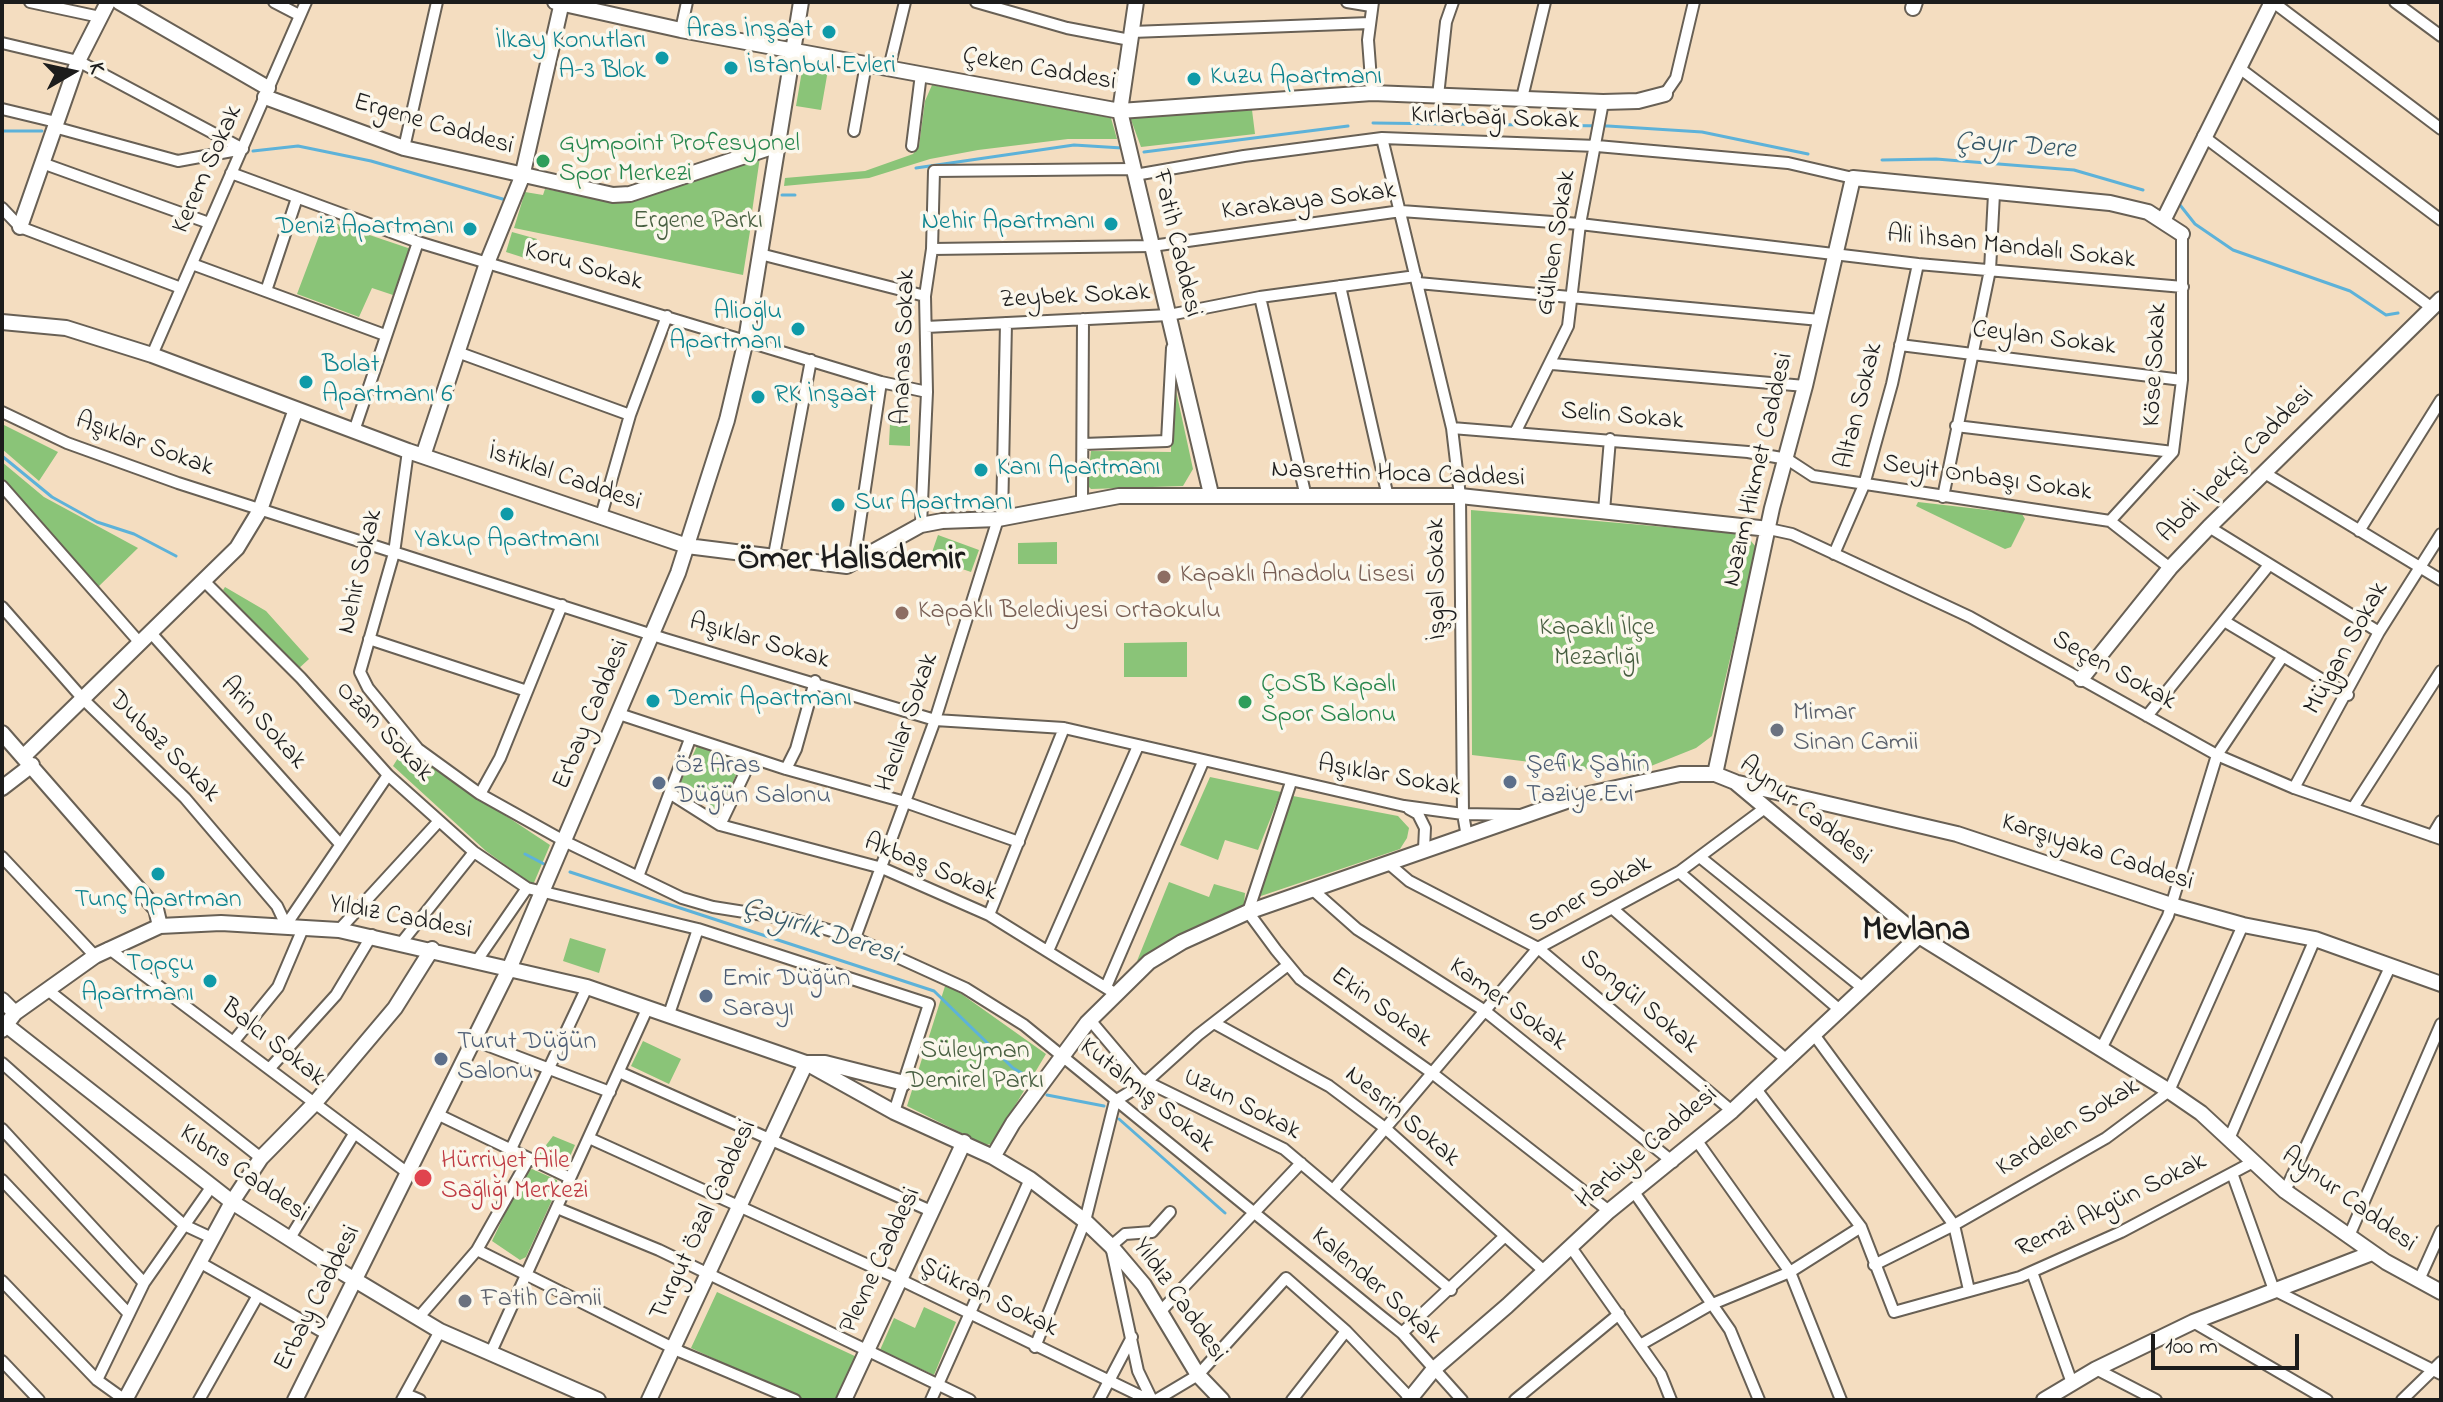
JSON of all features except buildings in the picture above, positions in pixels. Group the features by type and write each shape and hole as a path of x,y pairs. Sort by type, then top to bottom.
{"street":[{"path":"30,2 100,17"},
{"path":"20,227 78,61 108,2"},
{"name":"Ergene Caddesi","path":"119,2 266,92 404,148 519,184 621,195 775,146"},
{"path":"274,2 299,15"},
{"name":"Kerem Sokak","path":"152,355 306,2"},
{"path":"404,148 437,2"},
{"path":"423,456 460,353 487,263 519,184 559,2"},
{"name":"Çeken Caddesi","path":"559,2 681,30 1120,111 1372,93 1603,102 1638,101 1665,94"},
{"path":"681,30 687,2"},
{"name":"Erbay Caddesi","path":"295,1400 476,1041 510,967 566,842 687,546 727,420 746,340 775,146 801,2"},
{"path":"889,68 905,2"},
{"path":"976,2 1067,28 1131,36 1370,23"},
{"name":"Fatih Caddesi","path":"1136,2 1120,111 1211,494"},
{"path":"1347,2 1372,4 1372,93"},
{"path":"1438,96 1446,22 1453,2"},
{"path":"1522,98 1545,2"},
{"path":"1665,94 1676,78 1694,2"},
{"path":"2164,219 2272,2 2441,129"},
{"path":"2395,2 2441,36"},
{"path":"2,43 78,61 243,149"},
{"path":"854,131 866,64"},
{"path":"2238,67 2441,220"},
{"path":"912,146 921,74"},
{"name":"Gülben Sokak","path":"1516,431 1552,364 1568,326 1580,224 1603,102"},
{"path":"2,109 178,161 243,149"},
{"path":"2203,136 2436,309"},
{"name":"Kırlarbağı Sokak","path":"934,171 1134,172 1382,138 1597,146 1788,163 1853,178"},
{"name":"İşgal Sokak","path":"1382,138 1452,428 1460,496 1463,814 1467,837"},
{"path":"42,163 209,223"},
{"name":"Ananas Sokak","path":"921,525 927,392 925,296 932,249 934,171"},
{"name":"Koru Sokak","path":"231,173 418,242 881,382 927,392"},
{"path":"1853,178 2110,203 2164,219 2182,234"},
{"name":"Nazım Hikmet Caddesi","path":"1715,774 1769,529 1853,178"},
{"path":"1943,497 1970,352 1990,270 1994,194"},
{"path":"266,291 297,198"},
{"path":"2,208 20,227 181,288"},
{"name":"Karakaya Sokak","path":"932,249 1152,246 1401,211 1580,224 1835,252"},
{"name":"Köse Sokak","path":"2110,521 2173,452 2182,380 2182,234"},
{"path":"354,431 418,242"},
{"name":"Ali İhsan Mandalı Sokak","path":"1835,252 1918,264 2183,287"},
{"path":"760,254 925,296"},
{"path":"192,264 385,335"},
{"name":"Altan Sokak","path":"1834,554 1864,485 1918,264"},
{"name":"Zeybek Sokak","path":"926,327 1169,315 1260,297 1417,279 1820,320"},
{"path":"1340,286 1388,497"},
{"path":"1260,297 1306,497"},
{"name":"Abdi İpekçi Caddesi","path":"2081,679 2170,568 2209,527 2436,309"},
{"path":"601,516 630,415 667,316"},
{"path":"854,562 921,525 1000,519 1082,501 1083,319"},
{"name":"İstiklal Caddesi","path":"2,322 66,328 152,355 408,451 687,546 847,566 854,562"},
{"name":"Hacılar Sokak","path":"855,938 935,720 1000,519 1006,323"},
{"path":"1083,444 1167,441 1173,338"},
{"name":"Ceylan Sokak","path":"1900,345 2182,380"},
{"path":"460,353 630,415"},
{"path":"774,555 811,360"},
{"path":"1552,364 1805,386"},
{"path":"854,562 881,382"},
{"path":"2359,531 2441,400"},
{"path":"2,788 84,700 237,548 260,510 296,409"},
{"name":"Aşıklar Sokak","path":"2,412 67,443 260,510 935,720 1064,728 1404,806 1463,814 1529,815"},
{"path":"1956,426 2173,452"},
{"name":"Selin Sokak","path":"1452,428 1610,439 1748,452 1787,459"},
{"path":"1604,511 1610,439"},
{"name":"Nehir Sokak","path":"407,736 360,672 394,553 408,451"},
{"name":"Seyit Onbaşı Sokak","path":"1787,459 1813,476 2110,521 2170,568"},
{"path":"2263,472 2441,580"},
{"name":"Arin Sokak","path":"2,486 340,844"},
{"name":"Nasrettin Hoca Caddesi","path":"1082,501 1119,496 1211,494 1460,496 1769,529"},
{"path":"2209,527 2379,632"},
{"name":"Seçen Sokak","path":"1769,529 1792,534 1970,617 2217,755 2294,788 2437,838"},
{"name":"Müjgan Sokak","path":"2294,788 2348,695 2379,632 2441,534"},
{"path":"2147,716 2269,565"},
{"name":"Ozan Sokak","path":"213,574 388,775 474,852 527,888 545,890"},
{"path":"480,794 500,758 562,605"},
{"name":"Dubaz Sokak","path":"2,607 84,700 185,798 277,906 286,925"},
{"path":"2224,621 2348,695"},
{"path":"369,639 527,691"},
{"path":"2102,1047 2171,905 2217,755 2283,656"},
{"path":"2353,808 2441,671"},
{"path":"786,769 796,749 815,681"},
{"path":"619,714 786,769 905,802 1019,842"},
{"path":"989,915 1064,728"},
{"path":"2,733 156,909 160,926"},
{"name":"Kutalmış Sokak","path":"407,736 418,749 480,794 566,842 639,874 682,898 713,907 795,920 855,938 965,988 1024,1025 1254,1212"},
{"path":"639,874 690,739"},
{"path":"1048,951 1138,746"},
{"path":"720,825 752,758"},
{"path":"1111,991 1203,762"},
{"name":"Aynur Caddesi","path":"993,1157 1111,991 1160,955 1248,912 1584,795 1680,774 1715,774 1735,782 1919,936 2169,1091 2229,1139 2285,1191 2372,1253 2441,1292"},
{"path":"286,925 388,775"},
{"path":"1248,912 1291,782"},
{"name":"Karşıyaka Caddesi","path":"1735,782 1957,834 2171,905 2243,925 2315,939 2441,984"},
{"name":"Akbaş Sokak","path":"671,794 720,825 882,868 989,915 1111,991"},
{"path":"1404,806 1418,814 1425,828 1424,849"},
{"name":"Soner Sokak","path":"1333,1190 1538,948 1679,872 1765,808"},
{"path":"339,930 439,821"},
{"path":"2437,838 2441,821"},
{"path":"402,942 474,852"},
{"name":"Balcı Sokak","path":"2,857 102,952 234,1041 409,1174"},
{"path":"1701,858 1864,989"},
{"name":"Songül Sokak","path":"1388,863 1409,881 1538,948 1732,1111"},
{"path":"1679,872 1841,1011"},
{"path":"478,959 527,888"},
{"path":"545,890 698,929 929,1004 894,1112"},
{"name":"Kamer Sokak","path":"1313,890 1357,929 1485,1011 1673,1162"},
{"path":"1613,909 1788,1061"},
{"name":"Ekin Sokak","path":"1248,912 1300,979 1432,1073 1609,1211"},
{"name":"Yıldız Caddesi","path":"8,1022 102,952 160,926 286,925 339,930 478,959 587,987 806,1063 894,1112 964,1142 1030,1179 1085,1221 1111,1246 1144,1285 1198,1375 1222,1400"},
{"name":"Kardelen Sokak","path":"1874,1265 1954,1225 2106,1138 2169,1091 2243,925"},
{"path":"234,1041 278,987 304,926"},
{"path":"669,1014 698,929"},
{"path":"270,1068 336,995 372,935"},
{"name":"Harbiye Caddesi","path":"1411,1399 1434,1369 1609,1211 1732,1111 1919,936"},
{"path":"2229,1139 2315,939"},
{"path":"2,1281 97,1380 125,1400 232,1202 261,1158 314,1104 395,1008 432,949"},
{"path":"1035,1347 1085,1221 1115,1101 1146,1082 1288,965"},
{"path":"2285,1191 2391,965"},
{"path":"510,1151 587,987"},
{"path":"49,991 261,1158"},
{"name":"Kıbrıs Caddesi","path":"2,1000 8,1022 232,1202 440,1331 598,1400"},
{"path":"491,1352 648,1007"},
{"name":"Uzun Sokak","path":"1090,1020 1146,1082 1284,1149 1451,1290"},
{"name":"Nesrin Sokak","path":"1214,1023 1329,1086 1385,1128 1543,1270"},
{"path":"2349,1236 2441,1024"},
{"path":"1815,1036 1954,1225 1969,1290"},
{"path":"476,1041 610,1092"},
{"path":"2,1063 184,1225 212,1238"},
{"name":"Yıldız Caddesi","path":"806,1063 825,1063 904,1083"},
{"name":"Turgut Özal Caddesi","path":"649,1400 806,1063"},
{"path":"619,1072 931,1211"},
{"path":"1756,1089 1861,1227 1874,1265"},
{"path":"439,1115 570,1178"},
{"path":"2,1129 144,1283"},
{"path":"290,1238 354,1134"},
{"name":"Şükran Sokak","path":"589,1138 899,1279 1108,1382 1152,1400"},
{"path":"1697,1141 1790,1272 1841,1400"},
{"name":"Plevne Caddesi","path":"844,1400 964,1142"},
{"path":"419,1317 477,1250 528,1160"},
{"name":"Remzi Akgün Sokak","path":"1874,1265 1894,1312 2032,1272 2121,1232 2253,1162"},
{"path":"1160,1312 1301,1163"},
{"path":"2232,1173 2274,1290 2438,1368 2402,1400"},
{"path":"931,1400 1030,1179"},
{"path":"2,1180 129,1314"},
{"path":"97,1380 144,1283 212,1186"},
{"path":"1634,1192 1740,1349 1759,1400"},
{"path":"557,1208 659,1250 970,1400"},
{"path":"1170,1212 1152,1232 1125,1234 1111,1246 1138,1371 1152,1400 1198,1375 1286,1278 1346,1331 1411,1399"},
{"name":"Kalender Sokak","path":"1254,1212 1402,1333 1462,1400"},
{"path":"1640,1345 1710,1305 1790,1272 1861,1227"},
{"path":"2419,1280 2441,1231"},
{"path":"1402,1333 1504,1237"},
{"path":"1570,1246 1661,1375 1671,1400"},
{"path":"477,1250 673,1347 795,1400"},
{"path":"2044,1400 2096,1369 2193,1322 2372,1253"},
{"path":"199,1262 328,1335"},
{"path":"2032,1272 2072,1383"},
{"path":"199,1400 257,1297"},
{"path":"1515,1400 1619,1314"},
{"path":"2193,1322 2327,1400"},
{"path":"420,1400 404,1397 440,1331"},
{"path":"1292,1400 1346,1331"},
{"path":"1099,1400 1132,1337"},
{"path":"2,1361 39,1400"},
{"path":"2096,1369 2156,1400"}],"green space":[{"path":"803,65 828,70 821,110 796,106"},
{"path":"932,85 1111,118 1117,139 1068,139 978,150 930,159 869,178 784,186 785,178 865,171 913,154 919,146 925,101"},
{"path":"1252,110 1255,134 1141,147 1130,117"},
{"name":"Ergene Parkı","path":"760,157 752,212 743,210 741,223 751,225 743,275 514,228 525,192 543,195 545,189 625,203"},
{"path":"325,220 411,249 393,295 372,288 359,317 297,294"},
{"path":"512,232 537,239 531,260 506,252"},
{"path":"1171,386 1175,386 1193,469 1183,486 1091,489 1087,485 1091,451 1171,452"},
{"path":"890,423 910,424 910,446 889,445"},
{"path":"2,424 58,452 39,481 2,449"},
{"path":"2,462 44,497 138,548 97,588 2,481"},
{"path":"1918,502 2022,514 2025,519 2011,547 2005,549 1916,506"},
{"name":"Kapaklı İlçe Mezarlığı","path":"1471,510 1745,534 1756,547 1712,736 1696,748 1631,774 1472,755"},
{"path":"938,535 979,550 971,572 930,558"},
{"path":"1057,542 1057,564 1018,564 1018,543"},
{"path":"225,587 266,611 309,659 297,670 223,590"},
{"path":"1187,642 1187,677 1124,677 1124,643"},
{"path":"406,745 438,771 550,845 533,885 486,851 393,766"},
{"path":"697,746 743,760 719,812 678,788"},
{"path":"1210,777 1281,792 1258,850 1225,840 1218,860 1180,845"},
{"path":"1293,796 1398,816 1409,828 1407,838 1400,849 1258,897"},
{"path":"1169,882 1209,897 1214,884 1245,893 1244,905 1137,961"},
{"path":"570,938 606,949 599,973 563,961"},
{"name":"Süleyman Demirel Parkı","path":"946,983 1046,1054 992,1144 985,1145 907,1106"},
{"path":"643,1041 681,1059 669,1084 631,1066"},
{"path":"553,1136 575,1145 565,1168 537,1157"},
{"path":"532,1169 557,1180 558,1187 526,1257 520,1260 492,1241 525,1172"},
{"path":"717,1292 859,1358 840,1400 803,1400 691,1348"},
{"path":"924,1307 956,1322 934,1375 880,1350 894,1318 915,1328"}],"waterway":[{"path":"1373,123 1608,126 1702,132 1808,154"},
{"path":"1144,152 1348,126"},
{"path":"2,131 42,131"},
{"path":"916,168 1074,145 1122,148"},
{"path":"253,151 298,146 371,161 506,200"},
{"name":"Çayır Dere","path":"1882,160 1936,159 2074,170 2143,190"},
{"path":"782,195 795,195"},
{"name":"Çayır Dere","path":"2180,205 2195,224 2233,250 2350,291 2386,315 2398,313"},
{"name":"Çayırlık Deresi","path":"2,456 52,497 97,522 134,534 176,556"},
{"name":"Çayırlık Deresi","path":"525,854 544,864"},
{"name":"Çayırlık Deresi","path":"570,872 934,991 1013,1068 1030,1078"},
{"path":"1047,1095 1104,1106"},
{"path":"1119,1119 1225,1213"}],"place":[{"name":"Aras İnşaat","path":"829,32"},
{"name":"İlkay Konutları A-3 Blok","path":"662,58"},
{"name":"İstanbul Evleri","path":"731,68"},
{"name":"Kuzu Apartmanı","path":"1194,79"},
{"name":"Gympoint Profesyonel Spor Merkezi","path":"543,161"},
{"name":"Nehir Apartmanı","path":"1111,224"},
{"name":"Deniz Apartmanı","path":"470,229"},
{"name":"Alioğlu Apartmanı","path":"798,329"},
{"name":"Bolat Apartmanı 6","path":"306,382"},
{"name":"RK İnşaat","path":"758,397"},
{"name":"Kanı Apartmanı","path":"981,470"},
{"name":"Sur Apartmanı","path":"838,505"},
{"name":"Yakup Apartmanı","path":"507,514"},
{"name":"Kapaklı Anadolu Lisesi","path":"1164,577"},
{"name":"Kapaklı Belediyesi Ortaokulu","path":"902,613"},
{"name":"Demir Apartmanı","path":"653,701"},
{"name":"ÇOSB Kapalı Spor Salonu","path":"1245,702"},
{"name":"Mimar Sinan Camii","path":"1777,730"},
{"name":"Şefik Şahin Taziye Evi","path":"1510,782"},
{"name":"Öz Aras Düğün Salonu","path":"659,783"},
{"name":"Tunç Apartman","path":"158,874"},
{"name":"Topçu Apartmanı","path":"210,981"},
{"name":"Emir Düğün Sarayı","path":"706,996"},
{"name":"Turut Düğün Salonu","path":"441,1059"},
{"name":"Hürriyet Aile Sağlığı Merkezi","path":"423,1178"},
{"name":"Fatih Camii","path":"465,1301"}],"district":[{"name":"Ömer Halisdemir","path":"851,562"},
{"name":"Mevlana","path":"1916,933"}]}
